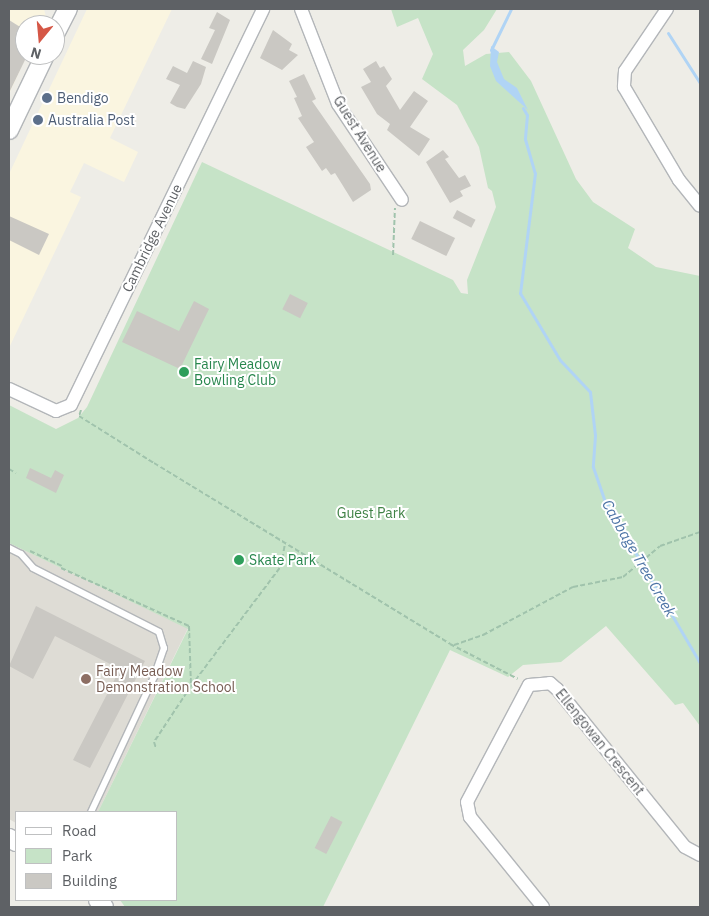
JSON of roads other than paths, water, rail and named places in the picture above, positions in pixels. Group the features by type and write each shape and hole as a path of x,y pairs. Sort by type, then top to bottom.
{"main road":[{"path":"9,130 40,65"}],"street":[{"name":"Cambridge Avenue","path":"9,389 56,410 72,405 263,9"},
{"name":"Guest Avenue","path":"301,9 338,104 402,200"},
{"path":"667,9 625,71 624,87 678,180 700,206"},
{"name":"Ellengowan Crescent","path":"543,907 470,817 467,802 529,686 550,683 557,689 685,847 700,855"}],"lane":[{"path":"9,548 21,554 33,568 159,632 164,648 154,677 92,811"}],"water":[{"path":"491,46 499,52 497,62 504,79 517,88 528,110 496,81 490,66"}],"waterway":[{"name":"Cabbage Tree Creek","path":"491,50 511,9"},
{"path":"668,33 700,83"},
{"name":"Cabbage Tree Creek","path":"523,108 527,115 525,139 535,173 520,293 560,360 590,392 595,435 593,467 605,501 700,663"}],"place":[{"name":"Bendigo","path":"47,98"},
{"name":"Australia Post","path":"38,120"},
{"name":"Fairy Meadow Bowling Club","path":"184,372"},
{"name":"Skate Park","path":"239,560"},
{"name":"Fairy Meadow Demonstration School","path":"86,679"}],"park label":[{"name":"Guest Park","path":"371,513"}]}
